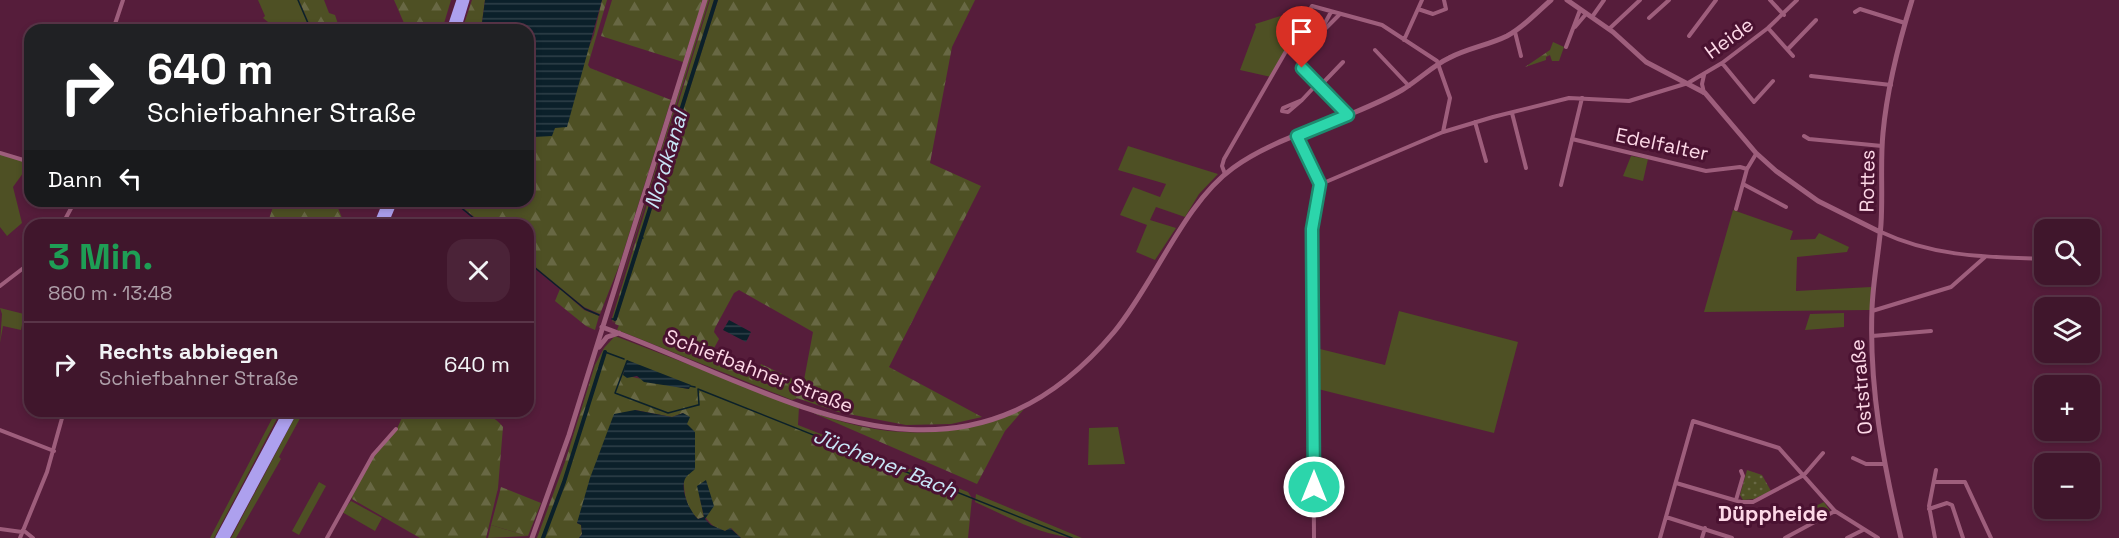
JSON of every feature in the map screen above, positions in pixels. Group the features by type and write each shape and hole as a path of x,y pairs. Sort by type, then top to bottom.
{"highway":[{"path":"452,24 460,0"},
{"path":"459,24 466,0"},
{"path":"219,538 284,417"},
{"path":"226,538 291,417"}],"street":[{"path":"115,24 123,0"},
{"path":"532,538 594,356 705,0"},
{"path":"1225,174 1222,166 1224,159 1315,0"},
{"path":"1404,40 1422,0"},
{"path":"1418,9 1433,14 1446,8 1444,0"},
{"name":"Schiefbahner Straße","path":"602,327 810,409 852,423 887,429 919,431 974,424 1018,409 1063,382 1092,356 1124,319 1196,207 1225,174 1248,158 1409,86 1439,63 1515,32 1551,0"},
{"path":"1568,0 1609,29 1646,62 1705,93 1756,153 1776,171 1809,195 1880,232"},
{"path":"1572,30 1604,0"},
{"path":"1609,29 1640,0"},
{"path":"1649,18 1669,0"},
{"path":"1689,36 1716,0"},
{"path":"1770,0 1784,15"},
{"name":"Heide","path":"1320,184 1443,132 1475,122 1563,99 1626,101 1688,83 1722,63 1768,28 1797,0"},
{"name":"Rottes","path":"1912,0 1892,85 1882,146 1880,232 1922,249 1984,258 2034,259"},
{"path":"1312,6 1379,24 1439,63 1450,98 1443,132"},
{"path":"1855,12 1860,9 1905,23"},
{"path":"1566,47 1580,10"},
{"path":"1314,43 1331,12"},
{"path":"1317,37 1339,14"},
{"path":"1788,49 1816,20"},
{"path":"1768,28 1793,56"},
{"path":"1515,32 1521,56"},
{"path":"1375,50 1409,86"},
{"path":"1302,100 1283,108 1282,111 1288,112 1302,100 1317,84 1343,62"},
{"path":"1722,63 1754,102 1773,81"},
{"path":"1302,68 1348,115"},
{"path":"1669,88 1672,81 1670,75"},
{"name":"Heide","path":"1704,75 1702,84 1705,93"},
{"path":"1811,76 1892,85"},
{"path":"1561,185 1582,98"},
{"path":"1512,112 1526,168"},
{"path":"1475,122 1486,161"},
{"path":"1297,136 1320,184 1312,229 1314,538"},
{"path":"1804,136 1809,140 1882,146"},
{"name":"Edelfalter","path":"1572,139 1706,171 1740,167 1747,170"},
{"path":"0,153 24,160"},
{"path":"1736,209 1747,170 1756,153"},
{"path":"1743,184 1786,207"},
{"name":"Oststraße","path":"1880,232 1871,336 1884,464 1901,538"},
{"path":"1872,311 1951,287 1984,258"},
{"path":"0,286 24,268"},
{"path":"1871,336 1931,332"},
{"path":"594,356 605,339 619,333"},
{"path":"20,538 54,451 62,417"},
{"path":"1660,538 1694,421 1777,446 1835,511 1878,538"},
{"path":"327,538 373,455 396,429"},
{"path":"0,430 54,451"},
{"path":"1676,483 1736,500 1755,501 1804,475 1823,453"},
{"path":"1853,458 1869,465 1884,464"},
{"path":"1935,538 1929,510 1936,470"},
{"path":"1736,500 1743,476 1741,471"},
{"path":"1934,482 1965,482 1991,538"},
{"path":"1929,510 1947,503 1952,506 1963,538"},
{"path":"1785,538 1835,511"},
{"path":"1666,517 1732,538"},
{"path":"1702,538 1705,528"},
{"path":"0,529 23,531 33,538"},
{"path":"1846,538 1863,530"}],"green space":[{"path":"258,0 299,0 309,24 270,24 263,18 265,16"},
{"path":"299,0 324,0 329,13 335,15 338,24 309,24"},
{"path":"394,0 451,0 444,24 404,24"},
{"path":"472,0 485,0 482,24 464,24"},
{"path":"602,0 607,0 588,65 590,68 671,100 619,266 600,314 584,307 534,266 534,219 477,219 462,207 534,207 534,137 555,128 594,35"},
{"path":"612,0 703,0 683,62 601,36"},
{"path":"707,0 709,0 609,321"},
{"path":"710,0 714,0 613,323 612,318"},
{"path":"714,0 718,0 615,324 614,319"},
{"path":"718,0 975,0 952,47 930,163 981,186 889,367 982,417 951,424 906,425 838,412 782,393 615,324","holes":["739,290 813,332 804,380 799,382 761,364 758,370 713,350 719,339 714,332 715,328 734,293"]},
{"path":"1312,6 1271,77 1240,70 1256,27 1255,24"},
{"path":"1553,42 1564,47 1559,61 1552,61 1550,55 1546,57 1546,60 1525,67 1550,50"},
{"path":"1128,146 1218,174 1199,194 1185,217 1156,207 1150,220 1176,228 1155,260 1136,252 1147,225 1120,215 1133,187 1160,197 1166,184 1118,170"},
{"path":"0,154 24,161 24,172 13,187 22,223 7,236 0,227"},
{"path":"1631,156 1648,159 1643,181 1623,176"},
{"path":"273,207 338,207 342,219 269,219"},
{"path":"1733,210 1793,231 1790,240 1815,239 1819,233 1849,247 1847,252 1797,257 1796,291 1871,287 1870,310 1704,312"},
{"path":"560,289 584,310 599,316 595,330 586,326 555,301"},
{"path":"0,308 24,314 21,330 3,326 0,343 2,314"},
{"path":"1399,311 1518,342 1494,433 1314,388 1316,348 1385,365"},
{"path":"1844,313 1844,327 1805,330 1810,314"},
{"path":"619,325 799,398 792,400 617,330"},
{"path":"615,336 799,407 798,425 968,492 972,498 609,355 604,348"},
{"path":"604,348 610,351 610,355 627,361 623,375 688,389 690,386 972,498 968,538 741,538 731,528 725,531 707,520 701,506 704,517 698,519 690,509 685,496 684,483 686,426 683,413 672,417 635,410 577,523 581,525 582,534 579,538 537,538 565,462 595,365"},
{"path":"802,408 859,426 886,431 913,432 967,427 1024,409 1005,431 977,484"},
{"path":"273,417 278,417 214,538 210,538"},
{"path":"295,417 301,417 279,457 281,459 236,538 231,538"},
{"path":"402,417 489,417 503,427 498,488 486,538 420,538 352,499 374,455 396,431"},
{"path":"1118,427 1125,464 1088,465 1089,428"},
{"path":"1747,470 1762,475 1771,491 1754,499 1743,500 1740,495"},
{"path":"319,482 326,486 299,535 292,531"},
{"path":"501,487 541,503 528,536 491,525"},
{"path":"976,494 1082,538 1040,531 1027,526 975,502"},
{"path":"351,501 382,518 375,531 342,512"},
{"path":"1824,502 1830,511 1812,521 1807,510"},
{"path":"491,525 528,536 488,538"}],"water":[{"path":"485,0 602,0 567,127 555,128 552,136 534,137 534,24 482,24"},
{"path":"729,320 751,332 746,342 723,330"},
{"path":"627,360 691,385 689,389 644,382 637,376 627,378 623,375"},
{"path":"635,410 672,417 683,413 690,417 687,424 695,432 695,469 685,479 684,489 687,500 698,519 704,517 697,486 706,480 714,506 705,519 711,525 725,531 730,528 741,538 579,538 582,534 581,525 577,523 590,478 614,414"}],"waterway":[{"path":"298,0 308,24"},
{"name":"Nordkanal","path":"615,319 716,0"},
{"path":"460,207 475,219"},
{"path":"534,267 585,309 599,315"},
{"name":"Jüchener Bach","path":"605,352 624,359"},
{"name":"Nordkanal","path":"543,538 564,482 605,352"},
{"path":"627,361 615,393 668,413 698,405"},
{"name":"Jüchener Bach","path":"690,386 695,387"},
{"name":"Jüchener Bach","path":"699,405 698,389 1072,538"}],"district":[{"name":"Düppheide","path":"1773,514"}],"route":[{"path":"1302,68 1348,115 1297,136 1320,184 1312,229 1314,487"}]}
